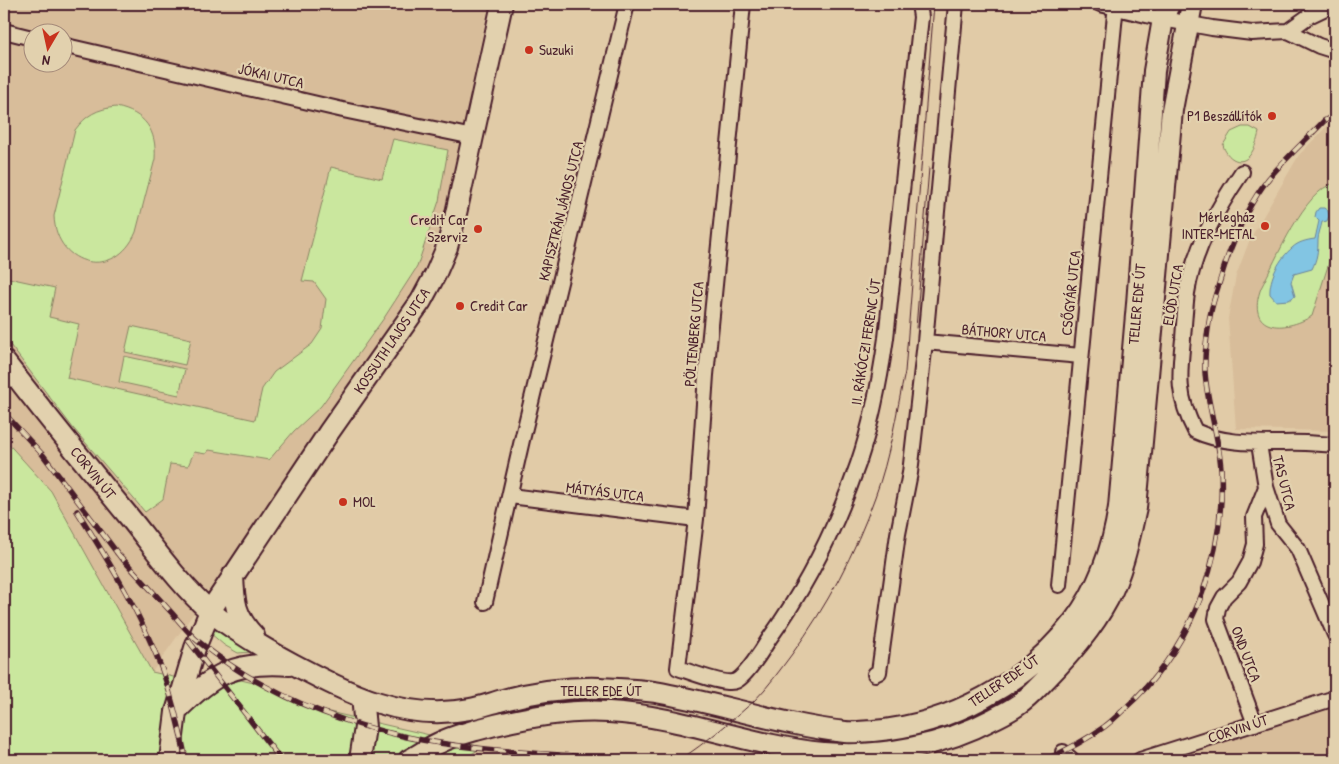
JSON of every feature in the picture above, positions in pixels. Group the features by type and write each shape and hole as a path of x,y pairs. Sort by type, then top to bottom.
{"main road":[{"name":"KOSSUTH LAJOS UTCA","path":"170,760 176,712 198,641 210,611 329,432 407,322 435,275 447,247 455,218 502,4"},
{"name":"TELLER EDE ÚT","path":"362,697 391,707 430,714 471,709 555,690 594,688 650,691 796,724 849,732 894,729 934,719 973,704 1039,659 1074,621 1095,587 1116,531 1137,304 1154,71 1166,11"},
{"name":"TELLER EDE ÚT","path":"409,760 439,743 502,723 555,713 609,712 673,720 791,749 823,753 866,754 901,751 971,730 1018,705 1062,663 1088,632 1109,598 1126,553 1136,508 1172,110 1190,13"},
{"name":"CORVIN ÚT","path":"4,361 184,585"},
{"path":"184,585 213,586 220,584 233,575"},
{"path":"233,575 234,601 237,612 248,629 268,650"},
{"path":"184,585 210,611 268,650 362,697 365,727 360,760"},
{"path":"184,585 195,611 198,641"},
{"path":"176,712 193,695 217,676 251,665 297,666"}],"street":[{"name":"KAPISZTRÁN JÁNOS UTCA","path":"486,602 627,4"},
{"name":"PÖLTENBERG UTCA","path":"678,668 696,520 706,375 743,4"},
{"name":"II. RÁKÓCZI FERENC ÚT","path":"678,668 729,683 738,680 782,622 809,577 859,462 880,376 886,338 921,17 920,4"},
{"path":"875,674 879,672 898,534 910,473 956,4"},
{"path":"1100,4 1190,13 1252,33 1288,31 1319,46 1335,51"},
{"path":"1288,31 1316,12 1334,4"},
{"name":"CSŐGYÁR UTCA","path":"1059,585 1116,6"},
{"path":"4,31 22,36"},
{"name":"JÓKAI UTCA","path":"72,47 336,108 473,137"},
{"name":"ELŐD UTCA","path":"1242,172 1206,232 1194,264 1187,293 1180,369 1181,393 1185,413 1195,431 1217,439 1258,444"},
{"name":"BÁTHORY UTCA","path":"924,342 1081,356"},
{"path":"1258,444 1285,442 1335,445"},
{"name":"TAS UTCA","path":"1258,444 1266,487 1278,524 1298,549 1335,634"},
{"name":"OND UTCA","path":"1255,724 1216,619 1218,608 1224,597 1239,582 1250,562 1255,544 1254,517 1266,487"},
{"name":"MÁTYÁS UTCA","path":"510,496 696,520"},
{"name":"CORVIN ÚT","path":"1140,760 1335,698"}],"shaded area":[{"path":"4,4 489,4 443,219 419,281 213,586 152,672 51,491 4,439"},
{"path":"1335,118 1335,431 1236,429 1228,318 1236,276 1250,239 1299,155"},
{"path":"1335,698 1335,760 1140,760"},
{"path":"482,747 522,755 576,760 463,760"}],"green space":[{"path":"116,107 135,114 147,124 154,139 155,159 136,232 127,247 115,257 102,262 88,262 76,257 65,247 57,234 54,216 75,130 83,120 92,114 103,109"},
{"path":"1242,127 1250,127 1259,132 1256,144 1250,155 1242,161 1238,161 1230,157 1223,145 1231,132"},
{"path":"393,139 448,150 439,201 417,267 384,318 321,406 294,431 269,460 209,450 206,454 194,452 188,466 170,464 163,499 145,512 73,428 4,337 4,277 55,288 49,317 79,324 67,378 255,420 262,389 274,372 312,344 322,329 326,299 314,282 302,281 331,167 382,179"},
{"path":"1335,183 1335,244 1312,316 1290,325 1270,325 1263,321 1258,313 1257,303 1261,288 1283,244 1302,212 1312,198 1324,188"},
{"path":"131,326 191,339 185,365 125,352"},
{"path":"124,356 185,369 179,395 119,382"},
{"path":"4,439 51,491 152,672 221,688 241,680 262,685 303,706 482,747 463,760 4,760"},
{"path":"216,619 253,652 238,653 224,645 210,633"}],"water":[{"path":"1319,208 1324,208 1328,211 1329,216 1327,221 1322,222 1318,238 1317,255 1312,269 1294,274 1291,282 1295,296 1289,300 1276,301 1270,294 1270,288 1276,269 1283,257 1294,246 1315,239 1319,221 1315,217"}],"tram line":[{"path":"680,760 718,732 754,701 805,636 849,559 880,482 889,451 905,372 934,4"},
{"path":"916,328 929,168"}],"railway":[{"path":"1045,760 1075,745 1112,721 1156,675 1175,649 1190,622 1212,563 1221,501 1220,457 1205,372 1207,337 1214,301 1238,230 1260,190 1269,178 1324,121 1335,115"},
{"path":"4,413 43,455 121,558"},
{"path":"77,511 124,589 145,630 170,694 186,760"},
{"path":"117,553 199,642 246,675 324,713 379,730 433,742 487,749 622,760"},
{"path":"188,640 281,760"}],"place":[{"name":"Suzuki","path":"529,50"},
{"name":"P1 Beszállítók","path":"1272,116"},
{"name":"Mérlegház INTER-METAL","path":"1265,226"},
{"name":"Credit Car Szerviz","path":"478,229"},
{"name":"Credit Car","path":"460,306"},
{"name":"MOL","path":"343,502"}]}
